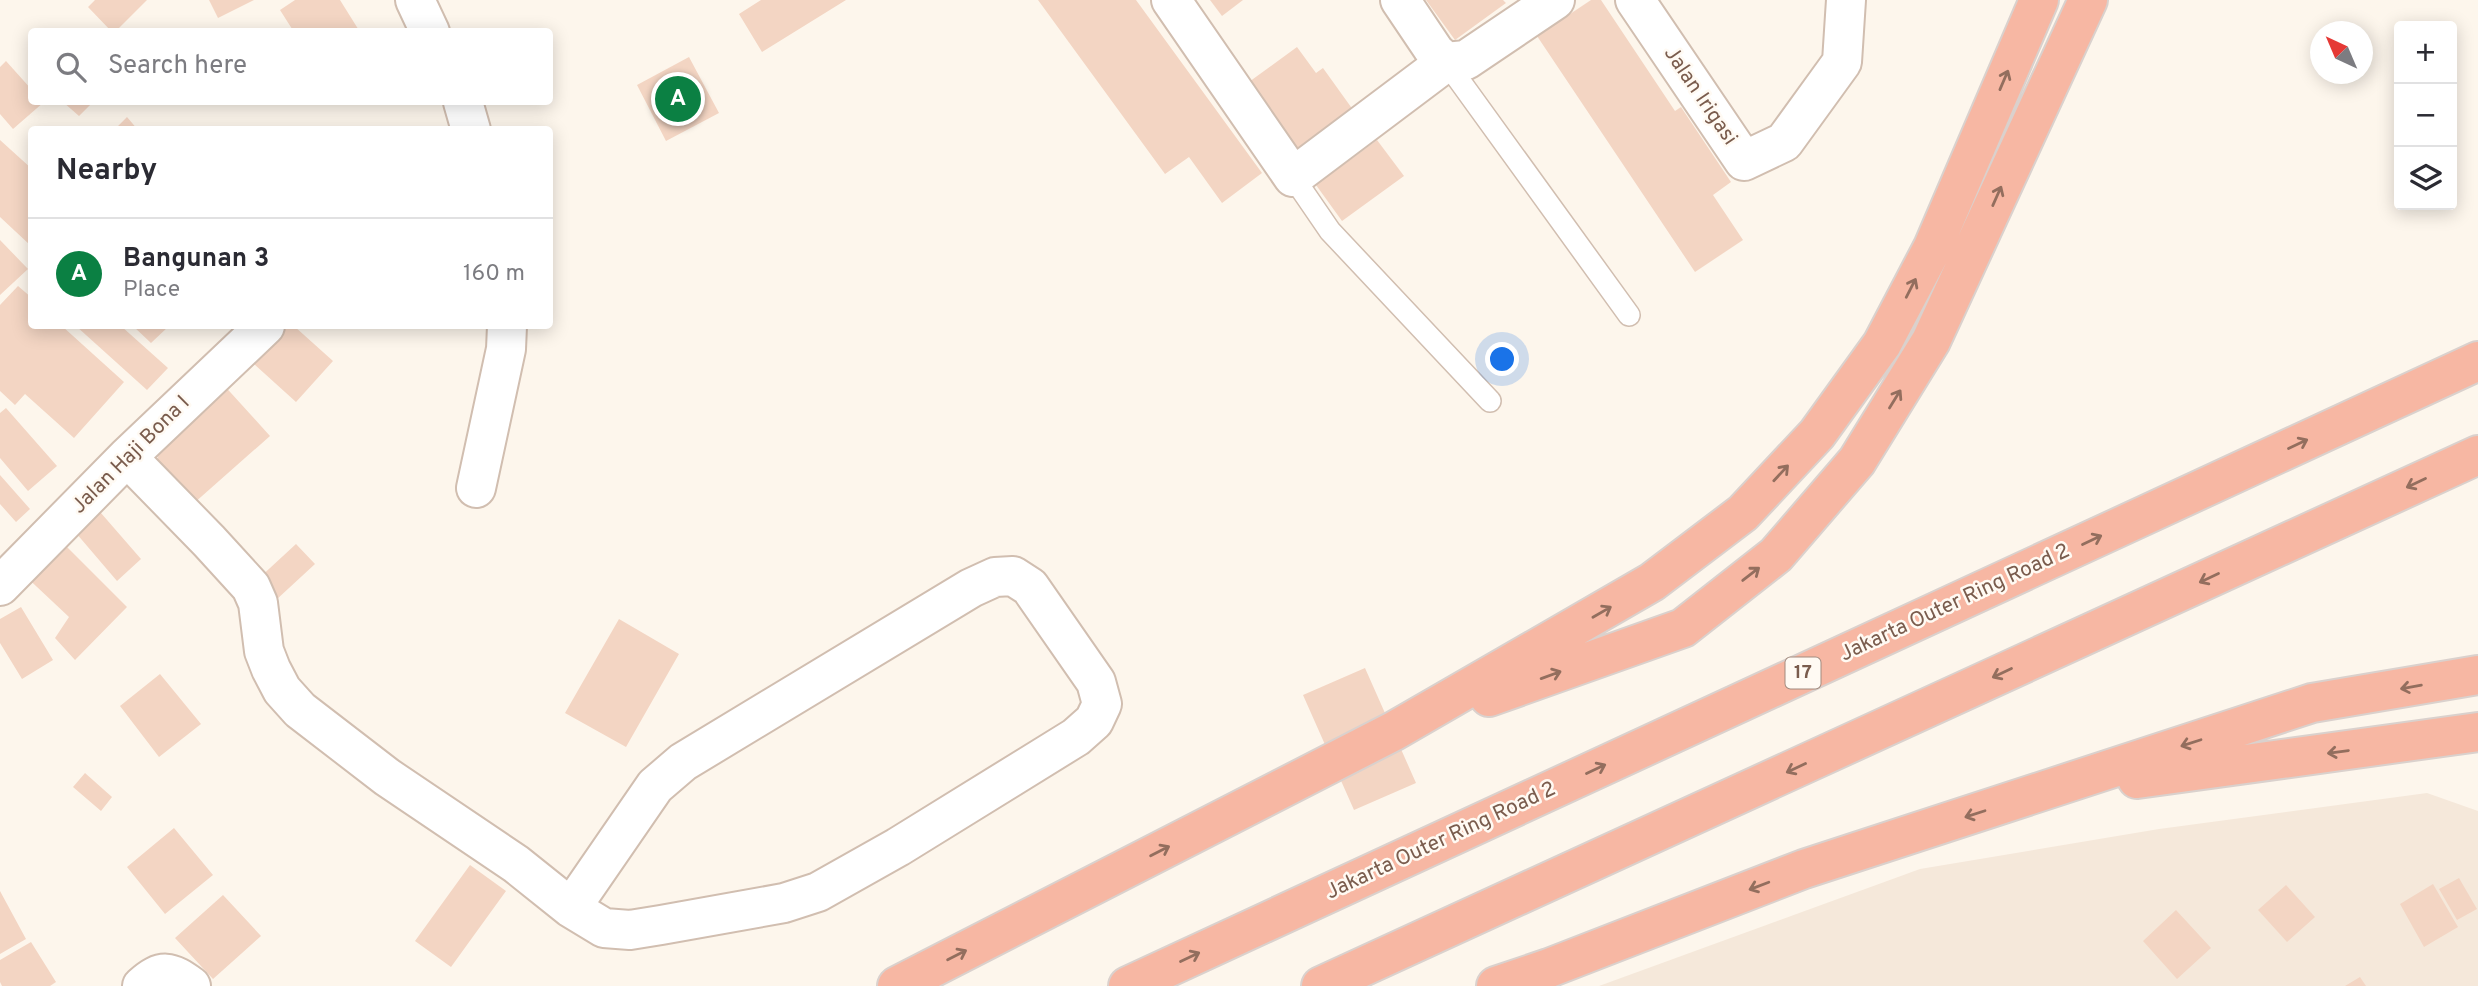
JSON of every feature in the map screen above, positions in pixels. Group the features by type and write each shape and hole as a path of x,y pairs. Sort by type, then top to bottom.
{"highway":[{"path":"897,986 1394,731 1653,583 1743,513 1817,434 1882,344 1933,247 2039,0"},
{"path":"1394,731 1683,628 1776,555 1857,461 1931,341 2088,0"},
{"name":"Jakarta Outer Ring Road 2","path":"1128,986 2478,361"},
{"path":"1321,986 2478,455"},
{"path":"1496,986 1804,869 2312,703 2478,675"},
{"path":"2040,793 2478,732"}],"street":[{"path":"415,0 428,28"},
{"path":"1171,0 1293,177 1446,62 1466,60 1555,0"},
{"path":"1400,0 1435,52 1446,62"},
{"name":"Jalan Irigasi","path":"1634,0 1744,161 1784,142 1842,62 1846,0"},
{"path":"464,105 470,126"},
{"name":"Jalan Haji Bona I","path":"0,586 127,457 262,329"},
{"path":"476,488 506,349 507,329"},
{"path":"127,457 251,587 258,603 264,651 271,669 282,690 300,710 387,777 516,864 571,908 604,928 630,930 784,903 818,892 898,847 1076,737 1094,721 1102,704 1096,682 1030,587 1013,576 995,577 971,588 683,762 655,786 571,908"},
{"path":"142,986 153,976 167,972 191,986"}],"lane":[{"path":"1446,62 1629,315"},
{"path":"1293,177 1330,231 1490,401"}],"shaded area":[{"path":"2427,793 2478,811 2478,986 1599,986 1920,869 2159,829"}],"building":[{"path":"95,0 147,0 119,28 108,28 88,7"},
{"path":"209,0 254,0 218,18"},
{"path":"295,0 340,0 358,28 291,28 280,10"},
{"path":"761,0 846,0 762,52 739,14"},
{"path":"1038,0 1136,0 1262,173 1222,203 1189,157 1165,174"},
{"path":"1210,0 1243,0 1222,16"},
{"path":"1426,0 1503,0 1506,3 1455,40"},
{"path":"1591,0 1601,0 1675,111 1681,107 1731,182 1713,195 1743,240 1695,272 1537,36"},
{"path":"1297,47 1316,73 1323,68 1356,114 1295,159 1242,87"},
{"path":"689,57 719,113 666,141 637,85"},
{"path":"6,61 28,86 28,105 41,105 13,129 0,114 0,67"},
{"path":"66,105 90,105 79,116"},
{"path":"127,117 135,126 118,126"},
{"path":"0,140 28,165 28,243 0,217"},
{"path":"1377,140 1404,176 1342,221 1316,185"},
{"path":"0,240 28,269 0,295"},
{"path":"18,286 28,295 28,329 65,329 124,382 74,438 25,394 15,405 0,391 0,305"},
{"path":"79,329 124,329 168,368 147,390"},
{"path":"136,329 166,329 151,343"},
{"path":"267,329 297,329 333,361 296,402 244,355"},
{"path":"221,382 270,436 193,504 155,465 168,430"},
{"path":"6,408 57,466 28,491 0,458 0,413"},
{"path":"0,475 30,509 16,522 0,504"},
{"path":"94,505 141,559 117,581 70,526"},
{"path":"58,538 127,607 75,660 55,638 69,617 20,571"},
{"path":"296,544 315,564 276,600 257,580"},
{"path":"21,607 53,660 22,679 0,643 0,619"},
{"path":"619,619 679,654 626,747 565,713"},
{"path":"1365,668 1416,783 1354,810 1303,695"},
{"path":"160,674 201,724 159,757 120,706"},
{"path":"85,773 112,797 101,811 73,787"},
{"path":"174,828 213,875 165,914 127,867"},
{"path":"470,865 506,891 451,967 415,941"},
{"path":"2459,878 2477,909 2457,920 2439,889"},
{"path":"2433,884 2458,927 2424,947 2400,904"},
{"path":"2286,885 2315,917 2287,942 2258,910"},
{"path":"0,891 26,939 0,954"},
{"path":"223,895 261,936 213,979 175,938"},
{"path":"2176,910 2211,948 2177,979 2143,941"},
{"path":"31,942 56,982 50,986 2,986 0,960"},
{"path":"2360,977 2366,986 2345,986"}],"place":[{"name":"Bangunan 3","path":"678,99"}]}
